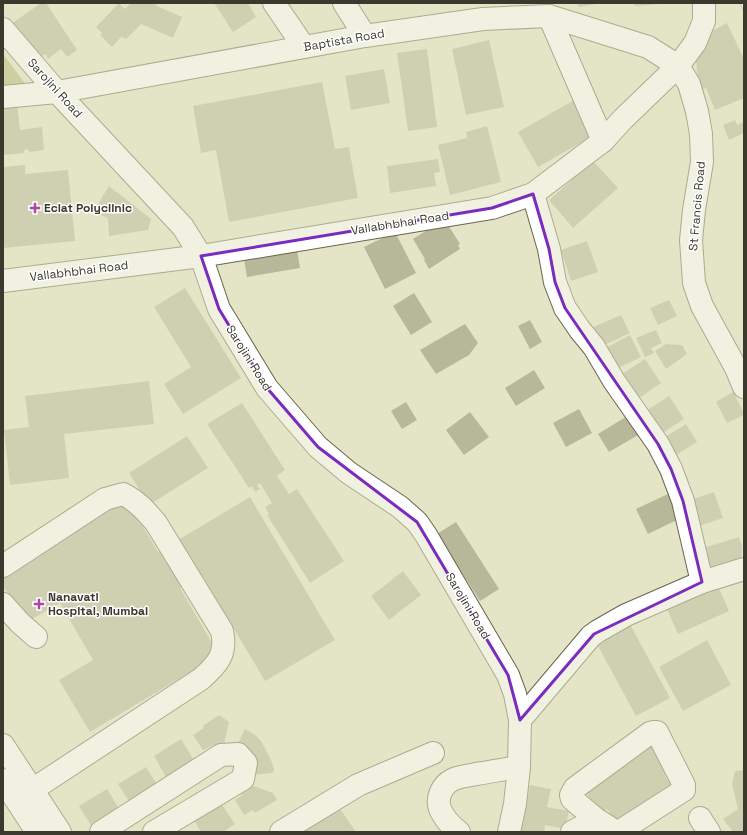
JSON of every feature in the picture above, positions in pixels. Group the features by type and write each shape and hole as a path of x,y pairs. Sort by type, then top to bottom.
{"street":[{"path":"344,3 365,36"},
{"name":"Vallabhbhai Road","path":"3,280 201,256 492,208 533,194 603,141 623,119 678,66 695,42 704,21 704,3"},
{"path":"283,5 304,47"},
{"name":"Baptista Road","path":"3,97 57,92 365,36 478,11 549,16 648,47 678,66"},
{"path":"549,16 603,141"},
{"name":"Sarojini Road","path":"3,29 57,92 183,227 201,256 219,309 267,388 318,447 349,473 400,507 417,522 508,675 515,694 520,720 519,767 515,804 509,832"},
{"name":"St Francis Road","path":"678,66 689,84 697,111 701,134 702,162 694,210 691,240 694,283 702,306 736,368 744,387"},
{"path":"533,194 550,249 555,282 565,308 594,347 614,381 658,444 671,469 683,501 702,582"},
{"path":"3,566 105,499 123,494 134,499 143,507 156,523 222,631 224,641 222,655 215,667 202,679 32,790"},
{"path":"520,720 594,634 626,615 702,582 744,569"},
{"path":"3,604 20,624 36,637"},
{"path":"657,732 684,785 684,790 620,832 615,831 596,819 575,802 571,795 572,792 575,788 650,733 657,732"},
{"path":"3,745 60,832"},
{"path":"281,832 358,785 433,753"},
{"path":"101,832 222,755 238,754 246,763 243,778 154,832"},
{"path":"459,832 447,820 438,803 443,788 452,780 465,776 519,767"},
{"path":"3,780 37,832"},
{"path":"572,832 596,819"}],"highlighted area":[{"path":"533,194 549,249 555,282 565,308 658,444 671,469 683,501 702,582 594,634 520,720 508,675 417,522 318,447 267,388 219,309 201,256 492,208"}],"shaded area":[{"path":"3,54 27,86 3,88"}],"building":[{"path":"41,3 46,3 77,50 67,57 61,49 48,59 46,54 35,59 4,29"},
{"path":"119,3 125,9 131,3 155,3 157,6 182,17 173,38 141,24 126,39 121,37 112,47 100,35 102,33 96,27"},
{"path":"214,3 248,3 256,17 233,32"},
{"path":"577,3 596,3 596,4 579,7"},
{"path":"634,3 659,3 659,4 635,6"},
{"path":"727,23 744,59 744,98 715,110 706,88 700,90 698,87 696,58 708,33"},
{"path":"489,40 504,107 466,115 452,49"},
{"path":"427,49 437,127 408,131 397,53"},
{"path":"384,69 390,103 351,110 345,76"},
{"path":"322,82 335,149 349,147 358,198 229,222 216,150 201,153 193,106"},
{"path":"576,99 596,134 538,167 518,132"},
{"path":"17,103 20,130 42,127 44,150 29,152 28,149 24,150 24,153 3,155 3,104"},
{"path":"735,120 737,125 744,122 744,133 729,140 723,125"},
{"path":"487,126 501,182 450,195 438,145 467,138 466,132"},
{"path":"438,159 440,172 434,173 436,186 390,193 387,166"},
{"path":"593,161 618,188 573,228 549,200"},
{"path":"25,165 25,174 68,170 75,241 3,248 4,167"},
{"path":"109,186 151,219 148,230 109,236 108,218 93,212"},
{"path":"440,222 444,228 448,225 460,244 458,245 460,249 429,269 413,239"},
{"path":"395,232 416,273 385,289 364,247"},
{"path":"587,241 598,272 571,281 561,250"},
{"path":"296,244 300,268 247,277 243,253"},
{"path":"185,288 241,378 183,414 164,384 191,367 154,307"},
{"path":"414,293 432,322 411,335 393,306"},
{"path":"669,300 677,316 658,325 650,308"},
{"path":"621,315 630,333 598,348 589,329"},
{"path":"530,320 542,342 530,349 518,326"},
{"path":"465,324 478,343 469,355 436,374 420,350"},
{"path":"656,330 662,343 651,348 654,353 645,357 636,338"},
{"path":"630,335 641,357 612,371 602,350"},
{"path":"666,344 682,345 687,354 666,369 655,351"},
{"path":"645,359 661,383 635,401 619,376"},
{"path":"534,370 545,388 516,406 505,388"},
{"path":"149,381 154,424 64,434 69,478 10,485 4,430 29,427 25,396"},
{"path":"733,392 744,415 727,423 716,402"},
{"path":"669,396 684,419 661,434 646,411"},
{"path":"406,402 417,420 402,429 391,411"},
{"path":"242,403 285,470 277,476 289,494 297,489 344,561 310,583 267,515 269,514 265,507 272,503 260,483 257,485 260,489 255,492 252,486 249,488 207,424"},
{"path":"579,409 592,433 566,447 553,423"},
{"path":"470,412 489,437 464,455 446,430"},
{"path":"629,415 640,434 609,452 598,434"},
{"path":"686,424 697,442 676,455 665,437"},
{"path":"187,436 208,468 149,505 129,473"},
{"path":"714,492 723,518 699,526 690,500"},
{"path":"670,493 681,518 648,534 636,509"},
{"path":"250,497 335,640 265,681 202,575 180,588 219,655 90,732 59,680 93,660 60,603 25,623 3,586 3,571 126,498 158,552"},
{"path":"456,522 499,589 480,601 437,534"},
{"path":"739,537 742,547 741,564 705,575 697,550"},
{"path":"403,571 421,595 389,620 371,596"},
{"path":"717,584 729,611 678,634 666,607"},
{"path":"626,617 670,698 636,716 592,635"},
{"path":"707,640 731,685 683,711 659,667"},
{"path":"219,715 229,722 224,745 214,745 203,750 193,735"},
{"path":"245,729 254,734 261,741 271,760 274,769 273,773 252,775 235,749"},
{"path":"650,737 674,771 665,776 676,791 654,806 650,798 633,810 621,829 607,809 599,814 583,787"},
{"path":"181,739 195,762 167,779 154,756"},
{"path":"146,767 160,789 132,806 118,784"},
{"path":"744,770 744,832 733,832 723,819 738,809 732,784 735,771"},
{"path":"247,785 273,793 277,800 255,813 253,810 244,815 235,800 241,796"},
{"path":"530,785 551,789 547,807 569,811 565,829 545,825 544,832 521,832"},
{"path":"107,789 121,812 93,829 79,806"},
{"path":"220,802 235,824 223,832 201,832 193,819"},
{"path":"338,806 356,832 298,832"}],"railway":[{"path":"742,3 744,7"}],"place":[{"name":"Eclat Polyclinic","path":"35,208"},
{"name":"Nanavati Hospital, Mumbai","path":"39,604"}]}
